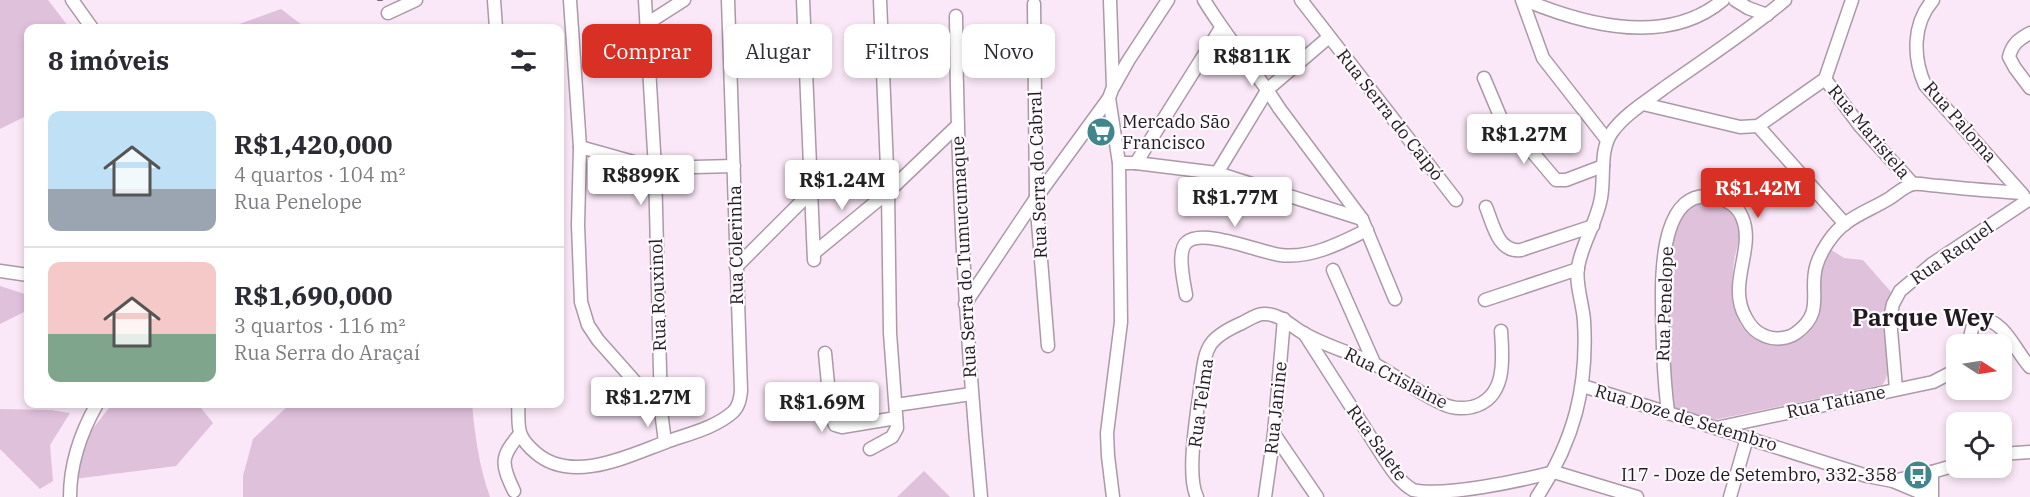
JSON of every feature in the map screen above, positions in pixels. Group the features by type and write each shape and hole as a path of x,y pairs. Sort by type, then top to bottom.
{"street":[{"path":"72,0 89,24"},
{"path":"388,13 416,0"},
{"path":"494,0 496,24"},
{"path":"570,0 580,147 578,225 581,302 593,333 612,358 662,411"},
{"name":"Rua Rouxinol","path":"645,0 655,168 662,411 665,442"},
{"path":"648,23 684,0"},
{"name":"Rua Colerinha","path":"665,442 717,423 738,406 741,392 728,0"},
{"path":"803,0 814,256 888,192 957,126"},
{"path":"870,449 895,434 896,412 890,333 888,192 879,0"},
{"path":"1110,0 1111,93 1119,163 1120,322 1107,433 1113,497"},
{"path":"965,304 1036,198 1111,93 1128,60 1168,0"},
{"path":"1204,0 1221,28 1268,89 1364,225 1395,299"},
{"name":"Rua Serra do Caipó","path":"1301,0 1456,200"},
{"path":"1523,0 1554,12 1617,27 1667,24 1692,18 1707,12 1723,0"},
{"path":"1523,0 1543,58 1608,140"},
{"path":"1735,0 1767,15"},
{"path":"1537,497 1554,472 1573,422 1583,386 1584,318 1578,269 1601,199 1603,166 1611,132 1643,104 1785,0"},
{"path":"1643,104 1740,127 1758,126 1825,79 1852,0"},
{"name":"Rua Paloma","path":"1933,0 1925,9 1915,50 1918,69 1925,85 2026,198"},
{"name":"Rua Serra do Cabral","path":"1034,4 1036,198 1048,346"},
{"path":"1532,25 1542,17 1554,12"},
{"name":"Rua Serra do Tumucumaque","path":"956,16 957,126 965,304 981,497"},
{"path":"1136,163 1221,28"},
{"path":"2030,33 2018,40 2011,48 2009,57 2030,88"},
{"path":"1217,173 1268,89 1329,37"},
{"path":"1111,50 1128,60"},
{"path":"1484,78 1504,123 1534,153 1556,180 1566,180 1603,166"},
{"name":"Rua Maristela","path":"1825,79 1860,126 1913,184"},
{"path":"1758,126 1845,224"},
{"path":"580,147 655,168 734,166"},
{"path":"1119,163 1217,173 1364,225"},
{"path":"1913,184 2026,198"},
{"name":"Rua Penelope","path":"1668,412 1662,360 1662,289 1665,244 1679,209 1690,200 1701,196 1726,200 1736,208 1742,216 1745,227 1745,245 1738,289 1740,310 1758,332 1777,338 1794,335 1808,322 1815,298 1815,269 1818,261 1845,224 1913,184"},
{"path":"736,267 810,192"},
{"name":"Rua Raquel","path":"1896,389 1890,318 1893,304 1900,291 1932,264 2026,198"},
{"path":"1486,207 1503,244 1514,251 1593,226"},
{"path":"1186,295 1181,252 1188,241 1195,237 1293,256 1324,249 1364,225"},
{"path":"1485,300 1578,269"},
{"path":"1333,270 1376,365"},
{"path":"0,271 24,274"},
{"name":"Rua Telma","path":"1197,497 1192,475 1195,436 1205,357 1212,339 1223,331 1263,314 1284,319"},
{"path":"1284,319 1304,333"},
{"name":"Rua Janine","path":"1265,497 1274,434 1284,319"},
{"path":"1971,334 1973,325 1979,320 1986,319 1994,322 2006,334"},
{"name":"Rua Crislaine","path":"1304,333 1376,365 1442,404 1468,408 1480,405 1497,389 1503,358 1501,331"},
{"name":"Rua Salete","path":"1304,333 1382,455 1395,473 1413,490 1426,495 1460,494 1554,472"},
{"path":"2012,342 2030,367"},
{"path":"825,353 831,416 835,425 842,427 971,394"},
{"name":"Rua Tatiane","path":"1714,429 1933,382 1946,375"},
{"name":"Rua Doze de Setembro","path":"1583,386 1668,412 1714,429 1893,482 1932,497 1932,472 1893,482"},
{"path":"70,497 77,449 95,408"},
{"path":"518,408 520,434 529,447 547,461 569,466 600,464 665,442"},
{"path":"1765,443 1760,431 1761,425 1768,417"},
{"path":"514,491 505,470 504,460 506,453 520,434"},
{"path":"1274,434 1317,497"},
{"path":"1730,497 1747,438"},
{"path":"2012,453 2030,452"},
{"path":"1932,472 1946,468"},
{"path":"1554,472 1637,497"}],"shaded area":[{"path":"0,0 48,0 66,24 24,24 24,117 0,129"},
{"path":"281,9 301,24 239,24"},
{"path":"1709,201 1727,208 1734,214 1738,223 1739,234 1732,285 1733,297 1739,321 1753,338 1764,342 1778,342 1801,336 1830,249 1844,258 1863,260 1891,292 1888,311 1889,361 1886,379 1882,385 1714,420 1673,407 1665,291 1667,244 1676,220 1692,204"},
{"path":"0,286 24,294 24,312 0,324"},
{"path":"109,408 201,408 213,423 176,466 74,479 84,440"},
{"path":"286,408 472,408 478,451 490,497 243,497 243,476 253,439"},
{"path":"0,409 51,410 70,413 50,445 53,481 40,489 0,449"},
{"path":"924,471 950,497 897,497"}],"place":[{"name":"Mercado São Francisco","path":"1101,132"},
{"name":"I17 - Doze de Setembro, 332-358","path":"1918,475"}],"district":[{"name":"Parque Wey","path":"1923,318"}]}
